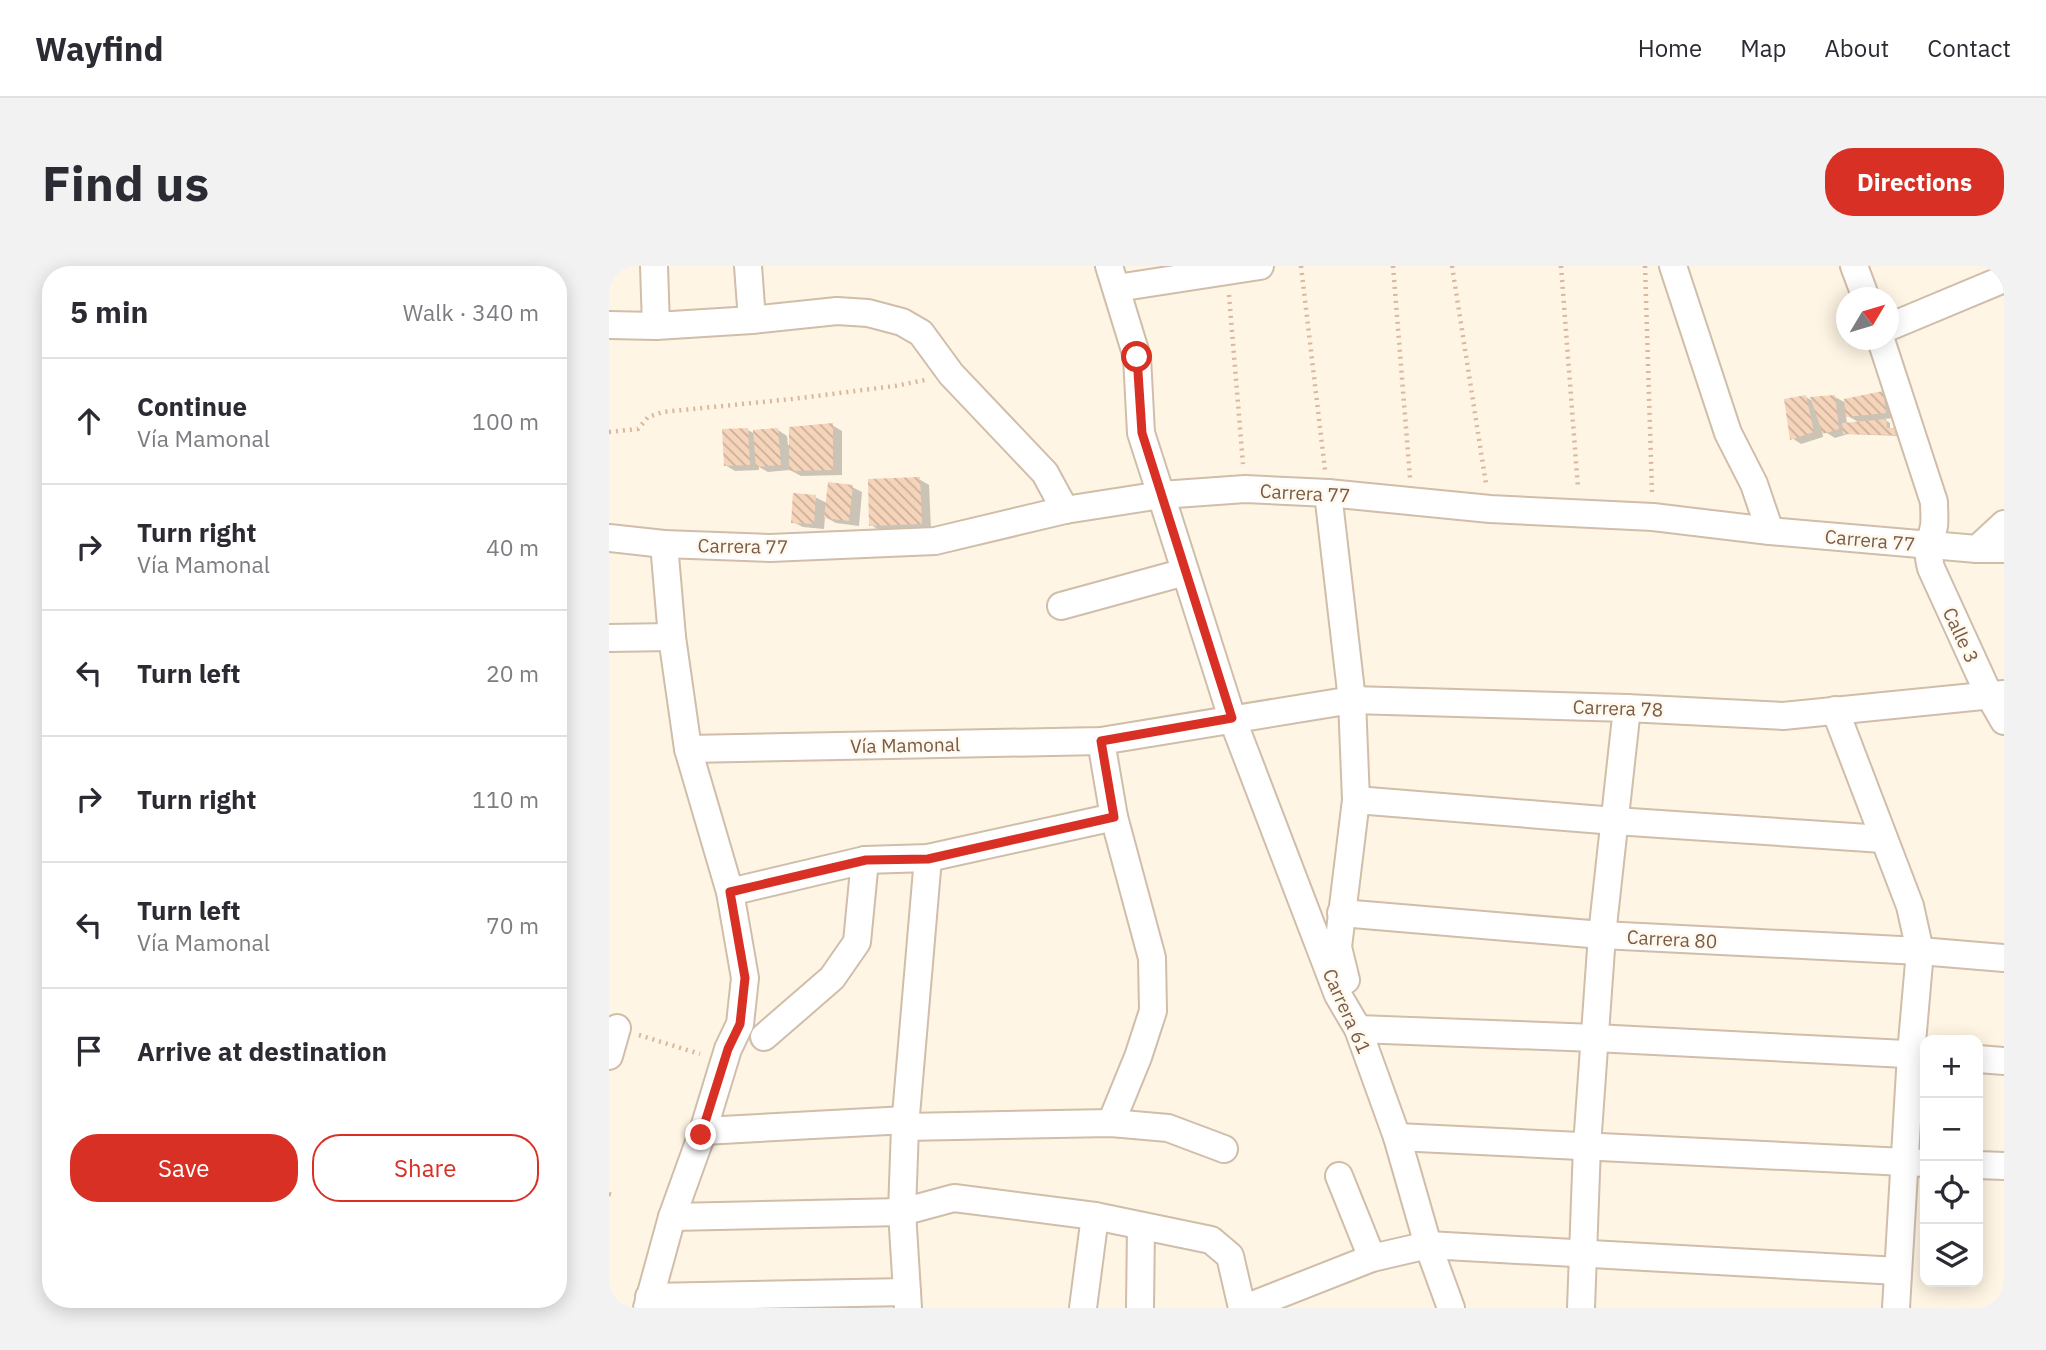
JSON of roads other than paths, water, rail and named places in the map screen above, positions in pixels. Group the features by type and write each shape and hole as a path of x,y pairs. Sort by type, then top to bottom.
{"street":[{"path":"654,266 656,326"},
{"path":"748,266 752,320"},
{"path":"1232,718 1142,433 1137,357 1113,277 1260,266"},
{"path":"1672,266 1728,433 1754,484 1770,531"},
{"path":"1854,266 1862,287"},
{"path":"1899,322 2004,279"},
{"path":"609,325 656,326 838,312 868,313 902,323 921,333 951,374 1045,473 1065,510"},
{"path":"1884,350 1934,502 1934,524 1928,545"},
{"name":"Carrera 77","path":"609,538 664,544 770,548 935,541 1065,510 1161,495 1245,489 1328,493 1490,509 1653,516 1770,531 1976,549 2004,549"},
{"path":"1328,493 1352,700 1356,800 1338,947 1358,1029 1918,1055"},
{"path":"1976,549 2004,524"},
{"path":"664,544 672,637 688,749 730,892 745,978 740,1024 673,1217 648,1302 908,1300 902,1212 906,1123 928,859"},
{"name":"Calle 3","path":"1928,545 1931,568 1996,695 2004,721"},
{"path":"1061,606 1185,572"},
{"path":"609,638 672,637"},
{"name":"Carrera 78","path":"1232,718 1352,700 1627,708 1783,716 1996,695"},
{"path":"1581,1308 1587,1146 1602,935 1627,708"},
{"path":"1835,710 1910,906 1920,951 1915,1162 1898,1271 1896,1308"},
{"name":"Vía Mamonal","path":"688,749 1101,741 1232,718"},
{"name":"Carrera 61","path":"1232,718 1338,995 1358,1029 1397,1137 1428,1245 1451,1308"},
{"path":"1101,741 1114,817 1152,958 1153,1011 1111,1124"},
{"path":"1356,800 1883,839"},
{"path":"730,892 866,860 928,859 1114,817"},
{"path":"764,1037 832,978 857,942 866,860"},
{"name":"Carrera 80","path":"1341,913 1602,935 1920,951 2004,958"},
{"path":"609,1056 617,1028"},
{"path":"1983,1059 2004,1061"},
{"path":"703,1131 906,1123 1111,1124 1168,1128 1224,1149"},
{"path":"1397,1137 1915,1162"},
{"path":"1983,1165 2004,1167"},
{"path":"1339,1175 1371,1258"},
{"path":"673,1217 902,1212 954,1198 1095,1216 1212,1240 1230,1256 1244,1308 1371,1258 1428,1245 1898,1271"},
{"path":"1083,1308 1095,1216"},
{"path":"1140,1308 1141,1226"}]}
